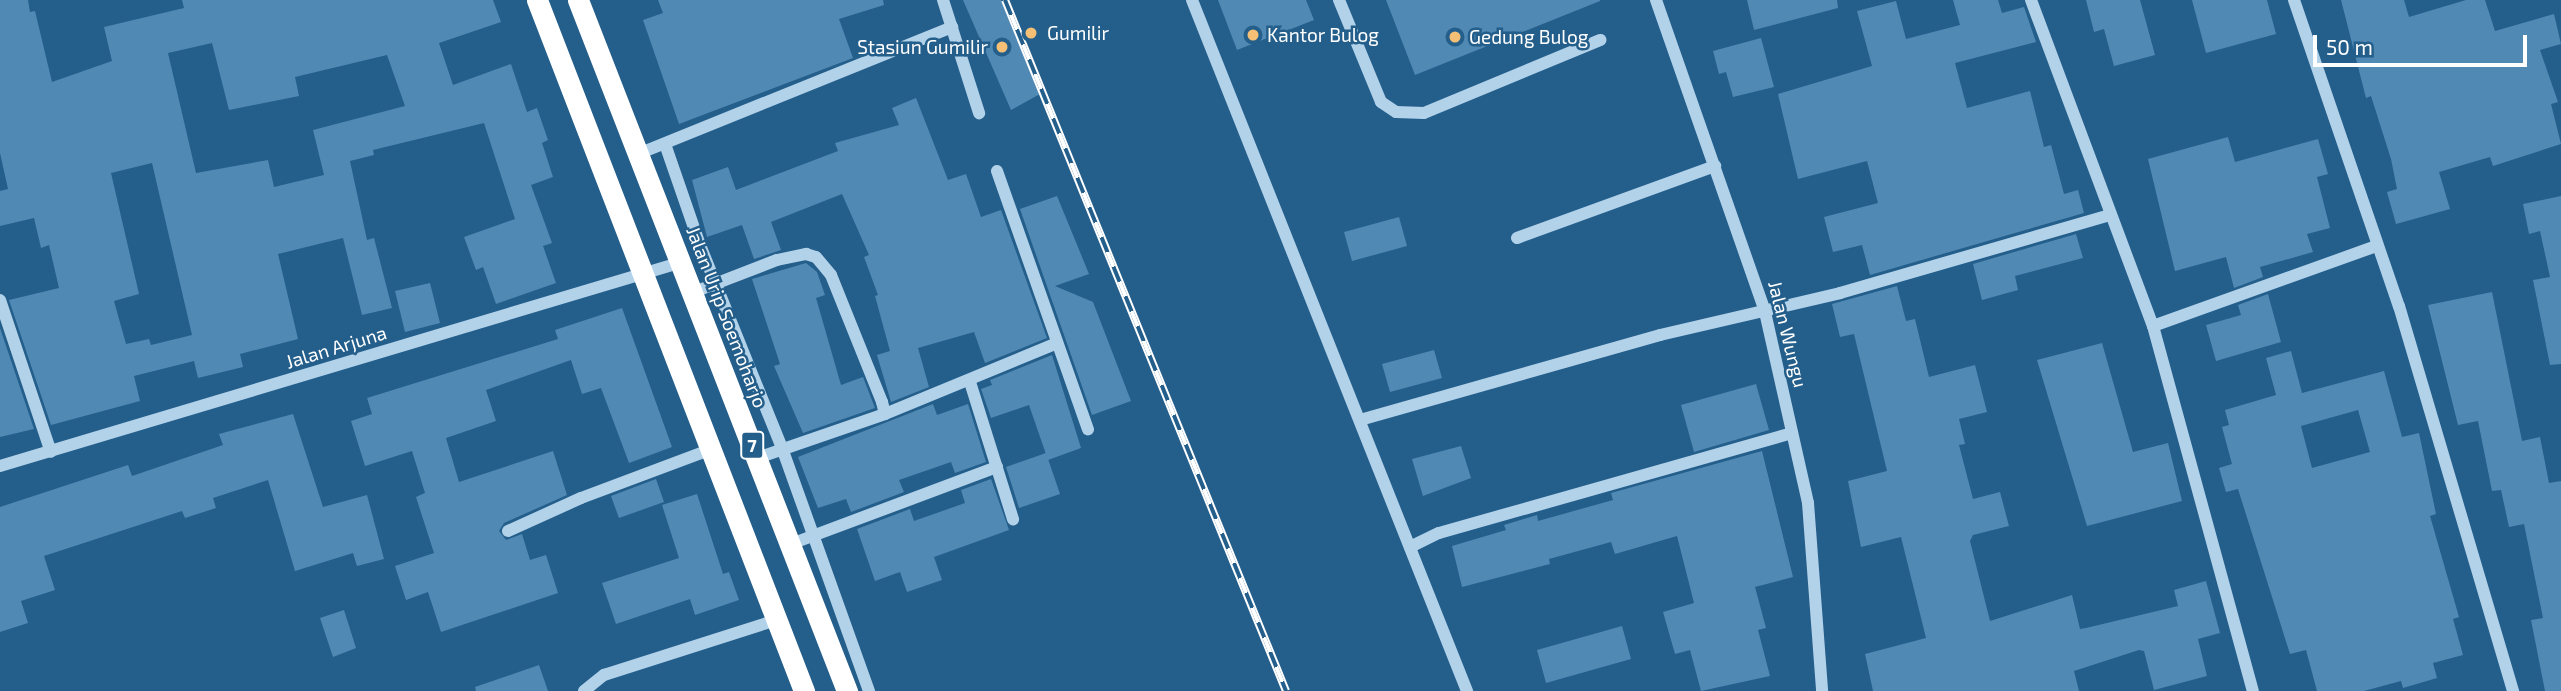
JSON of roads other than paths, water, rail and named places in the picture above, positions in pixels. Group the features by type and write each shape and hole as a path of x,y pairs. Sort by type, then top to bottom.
{"highway":[{"name":"7","path":"537,0 772,621 804,691"},
{"name":"Jalan Urip Soemoharjo","path":"578,0 694,292 846,691"}],"street":[{"path":"943,0 979,113"},
{"path":"1192,0 1467,691"},
{"path":"1339,0 1381,102 1396,112 1424,113 1600,40"},
{"name":"Jalan Wungu","path":"1656,0 1765,312 1808,503 1822,691"},
{"path":"2031,0 2153,327 2253,691"},
{"path":"2294,0 2377,246 2513,691"},
{"path":"638,155 952,27"},
{"path":"665,144 716,284 782,448 869,691"},
{"path":"1517,238 1715,166"},
{"path":"996,171 1055,344 1088,429"},
{"path":"1360,420 1660,335 1765,312 2110,215"},
{"path":"2153,327 2377,246"},
{"path":"694,292 777,260 806,254 816,257 831,275 885,414"},
{"name":"Jalan Arjuna","path":"0,466 682,262"},
{"path":"0,300 51,452"},
{"path":"757,458 970,382 1011,359 1055,344"},
{"path":"970,382 1013,519"},
{"path":"1410,547 1439,533 1792,433"},
{"path":"508,531 580,498 707,451"},
{"path":"791,544 997,467"},
{"path":"584,691 604,675 772,621 793,691"}],"railway":[{"path":"1005,0 1286,691"}],"place":[{"name":"Gumilir","path":"1031,33"},
{"name":"Kantor Bulog","path":"1253,35"},
{"name":"Gedung Bulog","path":"1455,37"},
{"name":"Stasiun Gumilir","path":"1002,47"}]}
